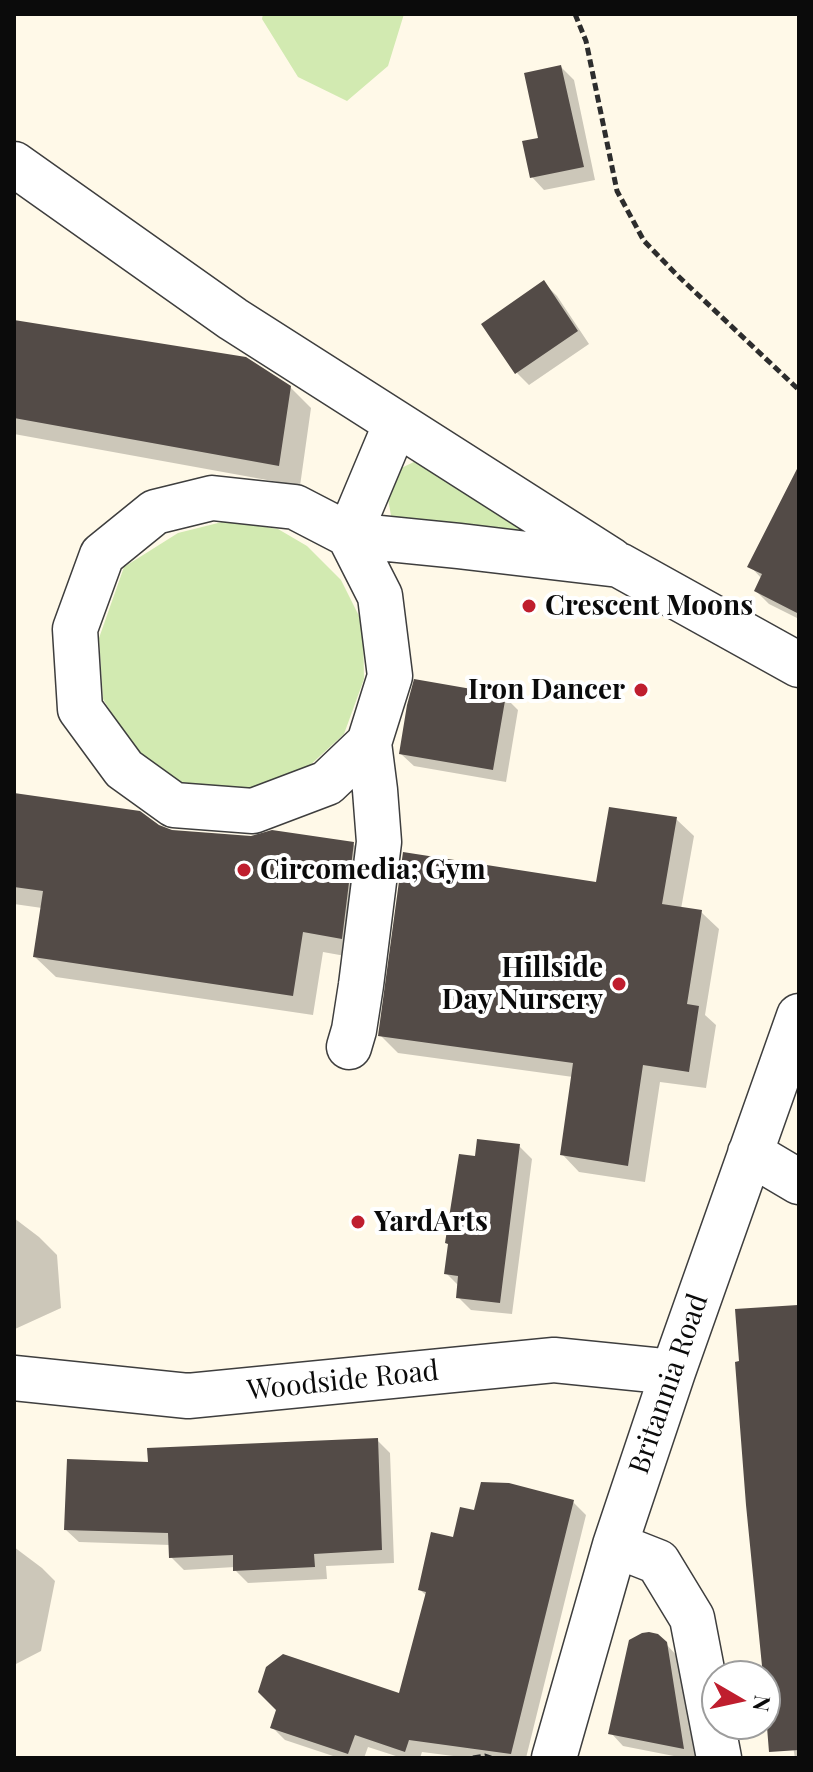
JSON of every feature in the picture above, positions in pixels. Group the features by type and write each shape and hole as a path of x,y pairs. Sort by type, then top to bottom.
{"street":[{"path":"14,164 233,319 619,565 799,665"},
{"path":"349,1047 361,985 379,842 369,743 390,676 380,596 349,535 396,423"},
{"path":"369,743 327,783 253,811 174,805 124,769 80,709 75,629 102,555 155,512 212,498 295,507 349,535 619,565"},
{"name":"Britannia Road","path":"554,1758 615,1545 798,1019"},
{"path":"750,1153 799,1182"},
{"name":"Woodside Road","path":"14,1378 188,1396 554,1360 673,1372"},
{"path":"615,1545 658,1562 692,1618 719,1758"}],"path":[{"path":"575,14 586,41 617,191 644,241 799,390"},
{"path":"473,1758 491,1758"}],"green space":[{"path":"263,14 404,14 388,66 347,101 298,77 262,19"},
{"path":"420,459 523,526 519,540 392,521 388,499 393,472"},
{"path":"226,521 278,529 307,546 341,580 363,624 364,679 344,734 296,778 233,796 176,781 137,754 103,699 99,638 124,567 178,533"}],"building":[{"path":"561,65 584,167 530,178 522,141 538,138 524,73"},
{"path":"544,280 578,331 515,374 481,324"},
{"path":"14,320 246,357 291,386 279,466 14,418"},
{"path":"799,465 799,614 754,591 762,574 747,567"},
{"path":"414,679 506,695 493,770 399,754"},
{"path":"14,793 140,811 172,830 251,836 272,830 354,842 342,939 303,932 293,996 33,957 43,891 14,887"},
{"path":"609,807 677,817 662,904 702,910 687,1004 699,1006 689,1072 643,1065 628,1166 560,1155 573,1063 378,1036 403,852 596,882"},
{"path":"477,1139 520,1144 500,1303 456,1298 458,1276 444,1274 448,1244 445,1243 459,1154 475,1156"},
{"path":"798,1305 799,1750 769,1752 768,1740 781,1740 781,1660 761,1660 735,1362 739,1361 735,1309"},
{"path":"378,1438 382,1550 314,1554 315,1567 233,1571 233,1555 169,1558 168,1533 64,1530 67,1459 148,1462 147,1448"},
{"path":"481,1482 509,1483 574,1500 511,1754 409,1740 405,1752 355,1735 348,1754 270,1728 276,1710 258,1692 266,1667 283,1654 399,1693 426,1592 418,1590 431,1532 453,1537 460,1507 474,1510"},
{"path":"649,1632 658,1634 667,1642 684,1749 608,1734 629,1640"}],"place":[{"name":"Crescent Moons","path":"529,606"},
{"name":"Iron Dancer","path":"641,690"},
{"name":"Circomedia; Gym","path":"244,870"},
{"name":"Hillside Day Nursery","path":"619,984"},
{"name":"YardArts","path":"358,1222"}]}
